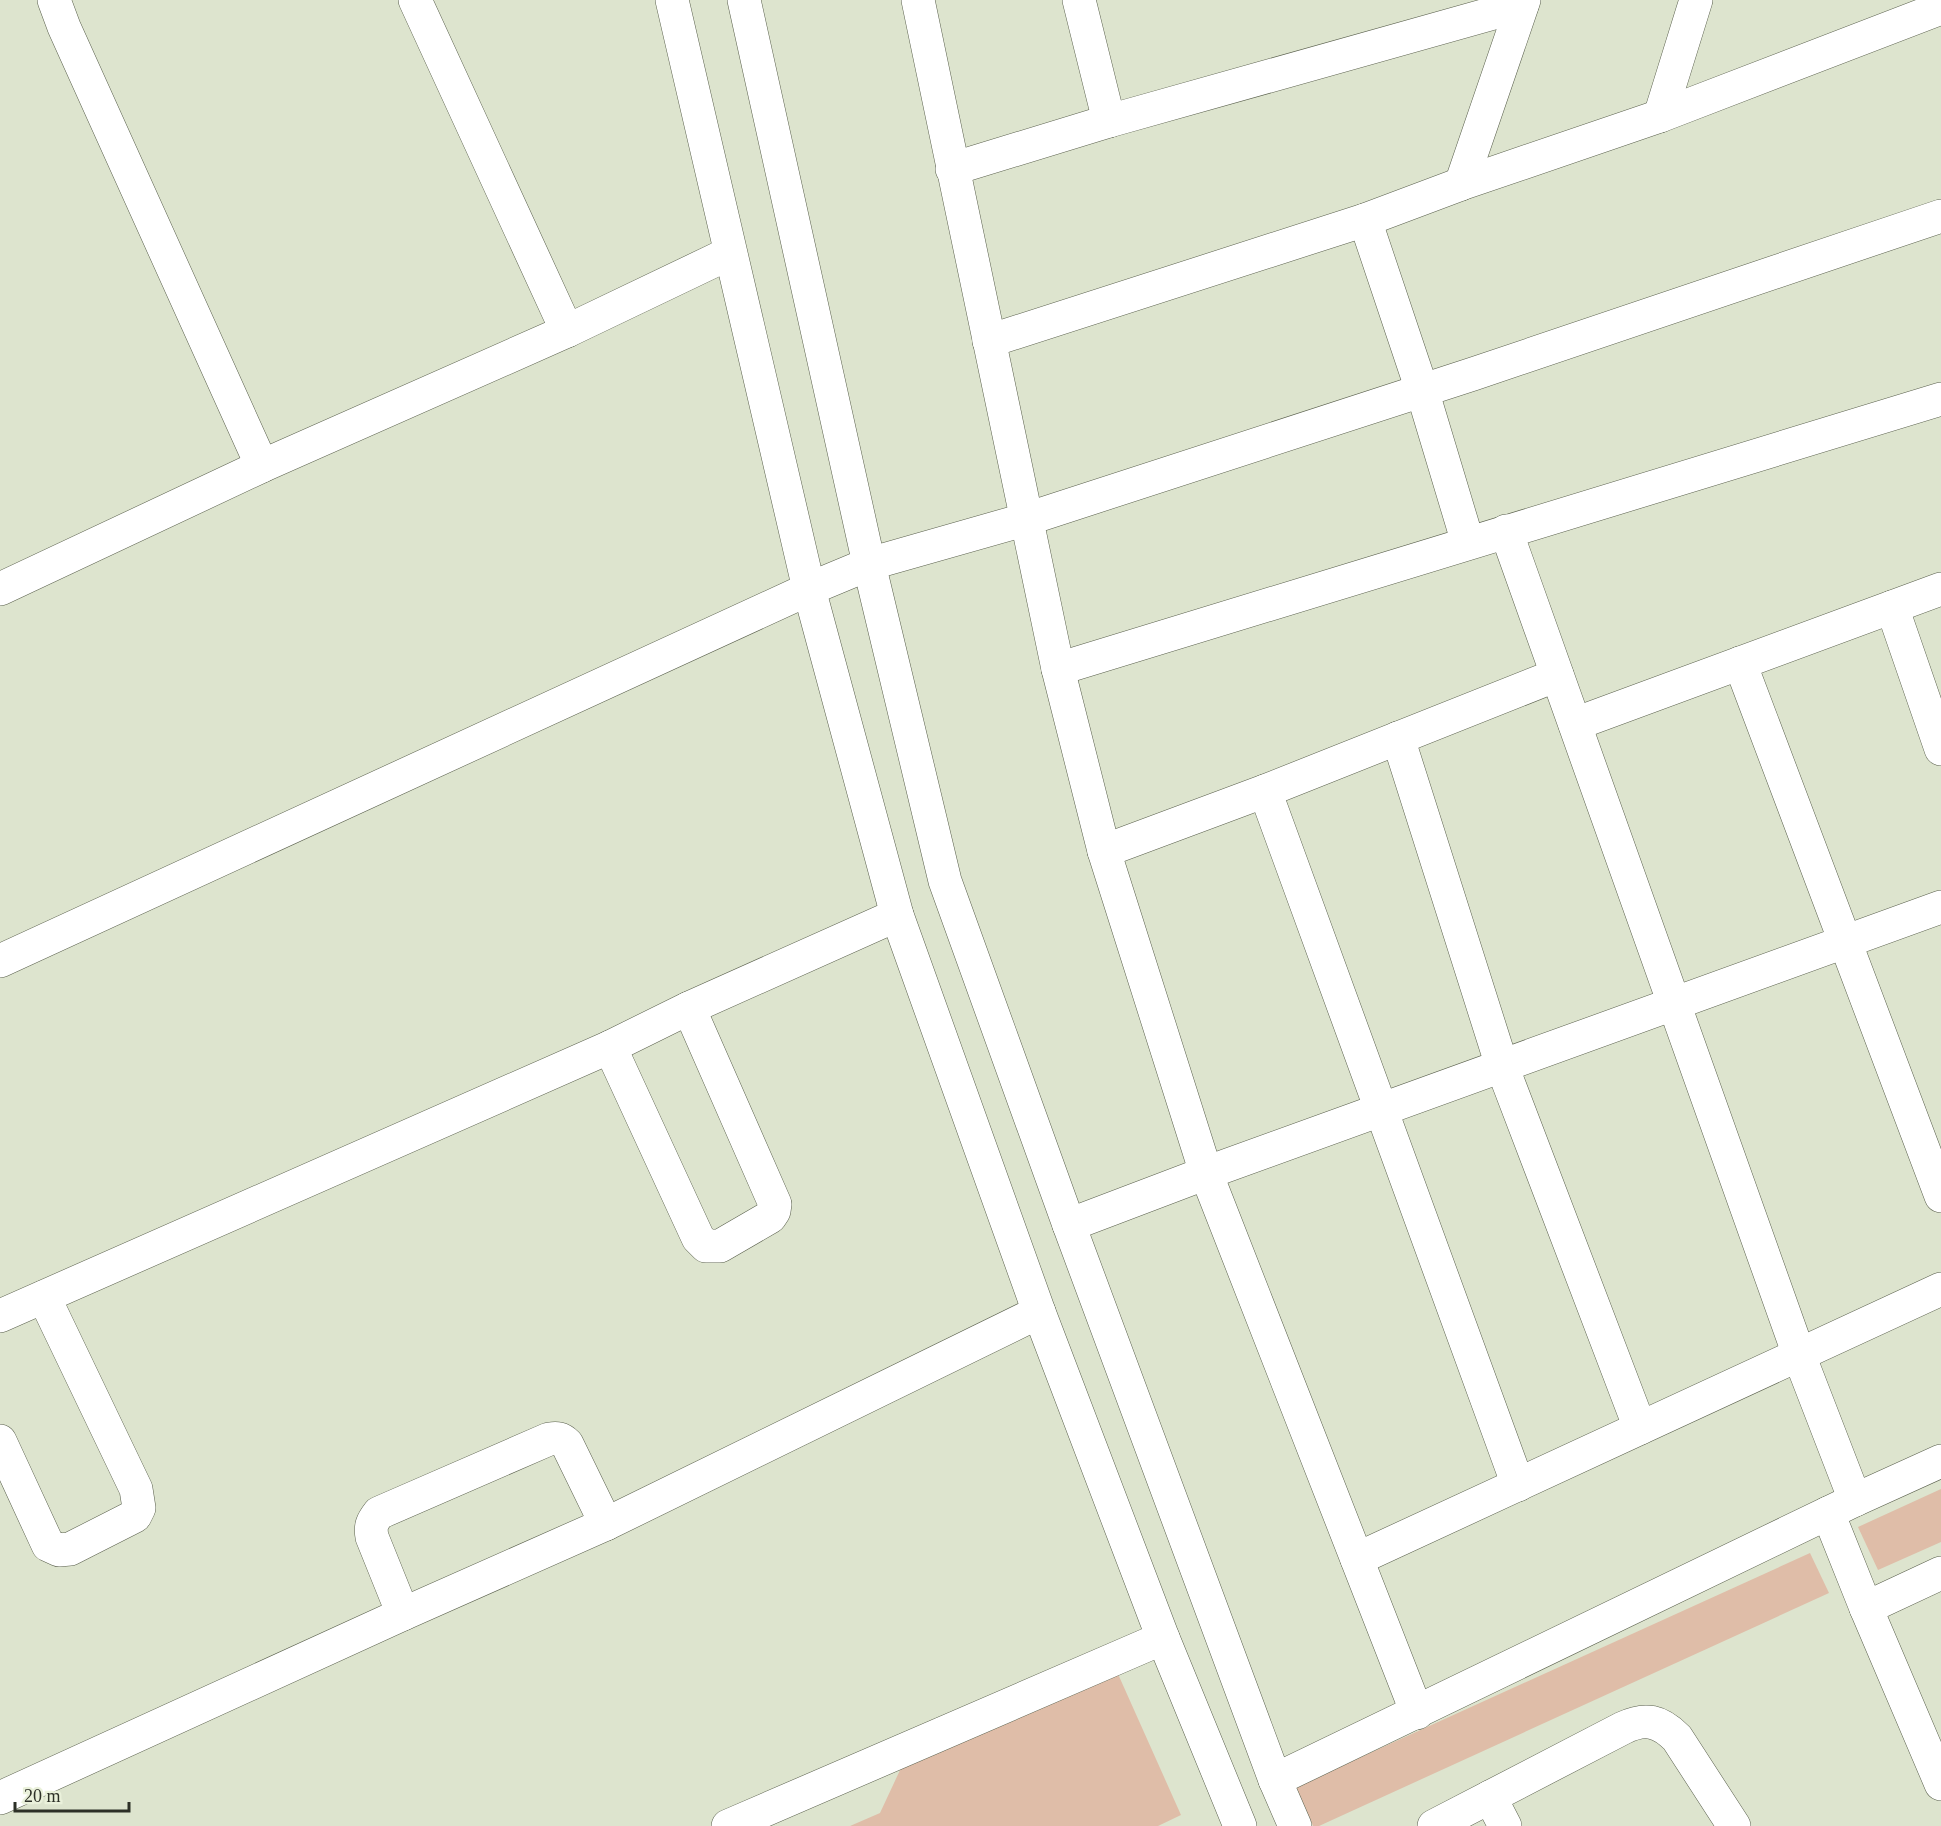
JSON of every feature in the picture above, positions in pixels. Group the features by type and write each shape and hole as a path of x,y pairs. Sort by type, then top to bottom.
{"street":[{"path":"54,0 64,27 262,466"},
{"path":"415,0 567,331"},
{"path":"672,0 809,589 897,915 1039,1312 1163,1638 1240,1826"},
{"path":"744,0 869,564 945,881 1069,1225 1286,1804"},
{"path":"918,0 1058,669 1104,851 1206,1173 1417,1713"},
{"path":"1079,0 1109,121"},
{"path":"1660,116 1696,0"},
{"path":"952,169 1109,121 1523,2"},
{"path":"1461,184 1523,2"},
{"path":"989,341 1365,220 1461,184 1660,116 1941,8"},
{"path":"0,961 809,589 869,564 1027,519 1422,390 1941,216"},
{"path":"1365,220 1422,390 1468,543"},
{"path":"0,589 262,466 567,331 730,253"},
{"path":"1058,669 1941,399"},
{"path":"1506,531 1799,1355 1842,1506 1866,1608 1941,1784"},
{"path":"1575,724 1941,589"},
{"path":"1892,607 1941,749"},
{"path":"1740,663 1941,1196"},
{"path":"1104,851 1265,791 1557,675"},
{"path":"1398,738 1502,1066 1640,1428"},
{"path":"1265,791 1518,1485"},
{"path":"1069,1225 1381,1109 1941,907"},
{"path":"0,1316 610,1047 689,1008 897,915"},
{"path":"610,1047 698,1238 706,1246 720,1246 770,1218 775,1204 689,1008"},
{"path":"1357,1559 1941,1288"},
{"path":"0,1442 48,1545 59,1550 70,1549 135,1516 139,1508 136,1489 44,1297"},
{"path":"0,1798 606,1524 1039,1312"},
{"path":"403,1614 372,1537 372,1521 379,1513 556,1438 562,1439 567,1444 606,1524"},
{"path":"1248,1826 1286,1804 1417,1713 1842,1506 1941,1461"},
{"path":"1866,1608 1941,1573"},
{"path":"728,1826 1163,1638"},
{"path":"1434,1826 1623,1728 1644,1721 1655,1722 1667,1728 1677,1738 1734,1826"},
{"path":"1490,1797 1504,1826"}],"shaded area":[{"path":"1941,1489 1941,1542 1878,1570 1858,1527"},
{"path":"1810,1553 1829,1593 1319,1826 1313,1826 1295,1787"},
{"path":"1118,1674 1181,1815 1158,1826 850,1826 880,1813 901,1768"}]}
